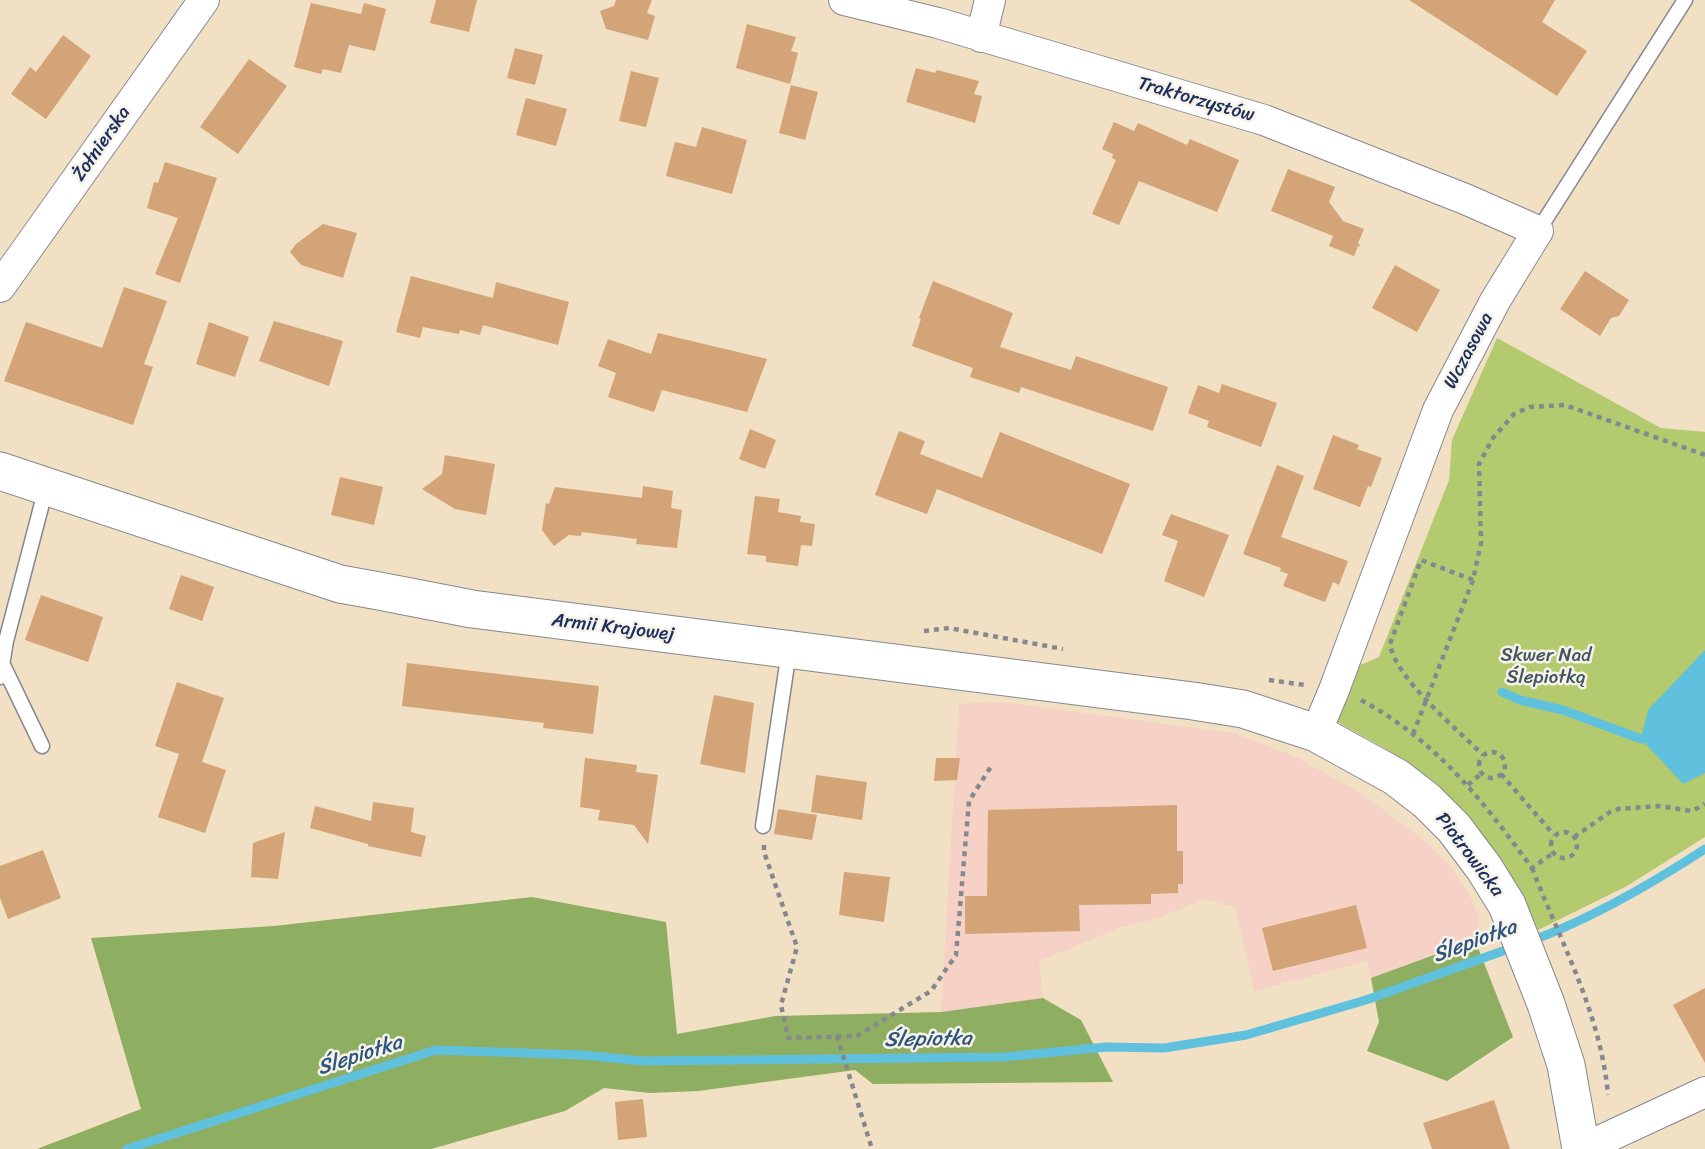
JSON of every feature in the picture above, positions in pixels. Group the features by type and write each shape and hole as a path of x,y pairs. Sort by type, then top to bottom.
{"street":[{"name":"Żołnierska","path":"0,287 204,0"},
{"name":"Traktorzystów","path":"844,0 938,23 1264,120 1465,199 1538,231"},
{"path":"981,37 990,0"},
{"name":"Wczasowa","path":"1316,733 1438,410 1495,301 1538,231"},
{"name":"Armii Krajowej","path":"0,471 340,584 472,609 1193,701 1250,694"},
{"name":"Piotrowicka","path":"1250,694 1396,777 1427,801 1454,828 1484,868 1507,905 1546,1004 1566,1065 1581,1149"},
{"path":"1581,1149 1705,1092"}],"lane":[{"name":"Wczasowa","path":"1538,231 1685,0"},
{"path":"42,746 1,670 46,486"},
{"path":"763,826 789,650"}],"path":[{"path":"1413,734 1473,580 1481,543 1479,464 1493,438 1514,414 1530,407 1566,405 1705,455"},
{"path":"1473,580 1421,560 1390,644 1391,654 1404,673 1483,755"},
{"path":"915,632 949,628 1054,645 1067,650"},
{"path":"1250,694 1334,690"},
{"path":"1490,752 1500,754 1506,767 1501,774 1491,778 1482,773 1479,763 1483,755 1490,752"},
{"path":"763,826 764,852 797,947 781,1005 788,1038 857,1036 931,991 956,955 969,801 992,765"},
{"path":"1468,785 1482,773"},
{"path":"1501,774 1554,835"},
{"path":"1574,836 1618,809 1658,806 1692,811 1705,804"},
{"path":"1566,831 1574,836 1577,846 1574,852 1568,857 1557,856 1551,848 1554,835 1566,831"},
{"path":"1532,868 1578,978"},
{"path":"837,1038 872,1149"}],"shaded area":[{"path":"1004,702 1233,733 1296,757 1361,793 1430,845 1454,871 1472,900 1479,918 1475,940 1371,978 1368,961 1254,991 1235,907 1205,899 1158,918 1119,928 1039,961 1043,998 941,1012 959,704"}],"green space":[{"name":"Skwer Nad Ślepiotką","path":"1497,338 1661,428 1705,432 1705,837 1627,886 1538,930 1513,880 1463,813 1400,758 1334,720 1351,669 1379,657 1449,480 1452,440"},
{"path":"532,897 666,922 677,1034 775,1016 941,1012 1043,998 1081,1020 1113,1082 873,1084 855,1070 698,1091 650,1093 604,1088 565,1111 431,1149 37,1149 141,1109 91,938 274,926"},
{"path":"1475,940 1513,1037 1447,1081 1367,1051 1379,1022 1371,978"}],"water":[{"path":"1705,650 1705,773 1683,784 1641,739 1648,710"}],"building":[{"path":"436,0 477,0 469,32 430,23"},
{"path":"616,0 652,0 647,13 655,16 648,40 606,29 600,11 614,6"},
{"path":"1409,0 1555,0 1542,22 1587,51 1557,96"},
{"path":"311,3 361,14 364,3 386,9 375,51 349,45 341,73 323,69 321,74 294,67"},
{"path":"747,24 796,37 791,51 798,53 790,84 736,68"},
{"path":"63,35 91,56 46,119 11,94 30,67 36,72"},
{"path":"515,48 543,55 535,85 507,78"},
{"path":"249,59 287,86 238,154 200,127"},
{"path":"916,68 935,73 937,70 979,81 974,94 982,96 975,123 906,102"},
{"path":"631,71 659,78 646,127 619,121"},
{"path":"791,85 818,92 805,140 779,133"},
{"path":"526,98 567,109 556,146 516,135"},
{"path":"1114,122 1134,131 1138,123 1187,145 1190,139 1239,160 1217,212 1139,181 1119,225 1092,214 1116,160 1112,158 1113,154 1102,149"},
{"path":"702,127 747,140 732,194 666,176 675,142 696,147"},
{"path":"165,162 217,178 180,283 155,274 178,218 147,208 154,182 158,183"},
{"path":"1288,169 1335,187 1329,202 1343,221 1364,229 1358,243 1361,247 1358,246 1354,256 1329,246 1333,236 1271,211"},
{"path":"323,224 357,233 343,278 301,265 290,252 296,244"},
{"path":"1395,265 1440,290 1417,332 1372,308"},
{"path":"1585,271 1629,300 1619,316 1611,318 1600,336 1560,309"},
{"path":"411,276 493,298 496,282 569,302 558,345 483,325 480,335 460,330 459,334 423,327 420,338 396,332"},
{"path":"933,281 1013,313 1000,347 1071,370 1076,356 1168,387 1153,431 1021,387 1019,393 970,377 973,368 912,346"},
{"path":"124,287 167,301 144,364 153,367 133,425 4,381 26,322 102,348"},
{"path":"274,321 343,341 329,386 259,361"},
{"path":"209,322 249,337 235,377 196,364"},
{"path":"658,333 767,359 747,412 662,390 654,412 608,397 616,373 598,366 608,339 651,354"},
{"path":"1222,384 1277,403 1261,447 1207,427 1209,421 1188,413 1198,385 1219,393"},
{"path":"750,429 776,440 765,469 739,459"},
{"path":"899,431 925,441 920,454 982,478 1000,432 1130,484 1102,554 937,489 927,514 875,495"},
{"path":"1333,435 1359,445 1357,449 1382,458 1360,507 1313,489"},
{"path":"445,455 495,464 486,515 455,509 422,489 442,474"},
{"path":"1277,465 1304,476 1281,537 1348,561 1339,585 1333,582 1325,602 1283,586 1288,574 1280,571 1281,568 1243,554"},
{"path":"340,477 383,487 374,525 331,515"},
{"path":"643,486 673,491 671,508 682,510 677,548 636,544 637,539 582,532 581,536 569,535 554,546 542,530 546,503 549,504 555,487 642,498"},
{"path":"755,496 780,499 778,512 801,516 800,522 815,524 812,546 801,545 798,566 766,562 766,556 747,554"},
{"path":"1171,514 1229,535 1204,597 1164,581 1178,541 1162,535"},
{"path":"181,575 214,587 202,621 169,609"},
{"path":"41,595 103,617 88,662 25,640"},
{"path":"407,663 599,686 593,734 543,728 544,723 402,706"},
{"path":"177,682 224,698 202,762 226,770 205,833 158,817 179,754 155,746"},
{"path":"714,695 754,703 745,773 700,764"},
{"path":"585,758 637,765 636,772 658,775 648,844 634,825 598,820 600,810 580,807"},
{"path":"936,758 960,758 957,780 934,781"},
{"path":"816,775 867,782 862,820 811,812"},
{"path":"373,802 414,808 411,832 426,836 421,857 368,846 310,828 315,806 371,821"},
{"path":"1177,805 1177,851 1183,851 1183,884 1178,884 1178,893 1151,894 1151,904 1079,905 1080,931 965,934 965,896 987,896 988,810"},
{"path":"778,809 817,815 812,840 774,834"},
{"path":"285,832 278,879 251,877 253,843"},
{"path":"43,850 61,898 8,919 0,898 0,866"},
{"path":"844,872 890,877 884,922 839,915"},
{"path":"1356,905 1367,948 1273,971 1262,928"},
{"path":"1705,988 1705,1063 1673,1005"},
{"path":"643,1099 647,1137 618,1140 615,1102"},
{"path":"1494,1100 1510,1149 1432,1149 1423,1123"}],"waterway":[{"path":"1502,692 1520,700 1563,710 1641,739"},
{"name":"Ślepiotka","path":"1531,941 1621,900 1705,849"},
{"name":"Ślepiotka","path":"127,1149 436,1050 583,1055 642,1061 1004,1057 1106,1047 1164,1048 1246,1035 1366,1000 1514,947"}]}
